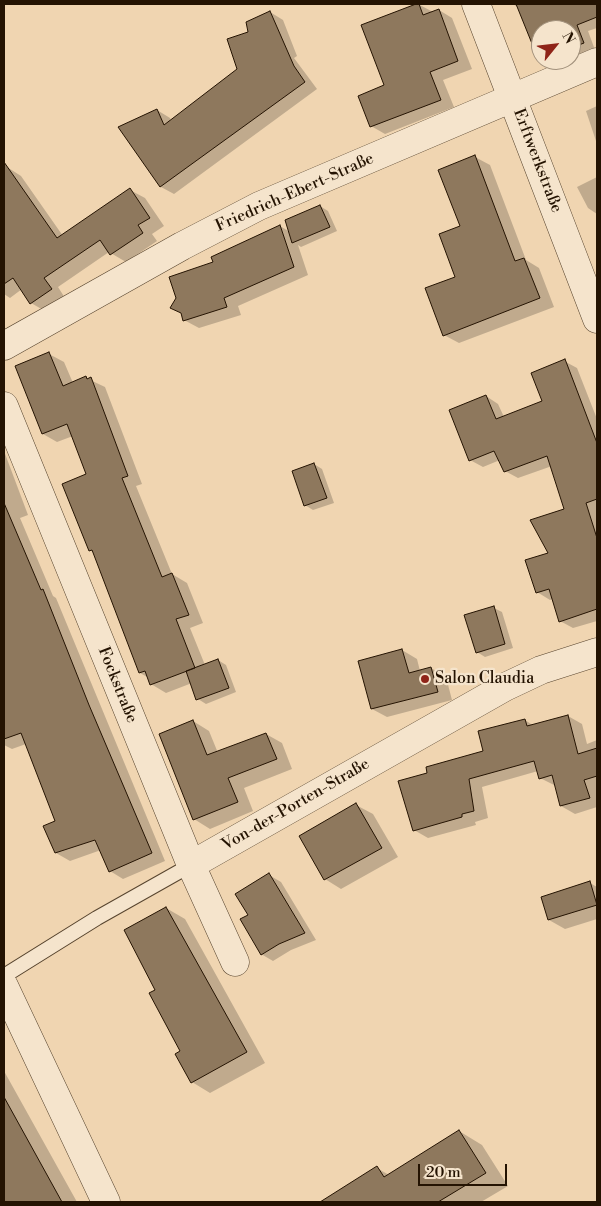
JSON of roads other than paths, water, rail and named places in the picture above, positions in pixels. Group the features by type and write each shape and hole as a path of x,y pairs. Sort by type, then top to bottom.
{"street":[{"name":"Erftwerkstraße","path":"476,4 597,319"},
{"name":"Friedrich-Ebert-Straße","path":"4,346 182,246 259,206 514,99 597,62"},
{"name":"Fockstraße","path":"4,406 191,865 235,962"},
{"name":"Von-der-Porten-Straße","path":"191,865 505,687 541,670 597,652"},
{"path":"4,986 10,1017 106,1202"}],"lane":[{"name":"Von-der-Porten-Straße","path":"4,976 97,918 191,865"}],"place":[{"name":"Salon Claudia","path":"425,679"}]}
